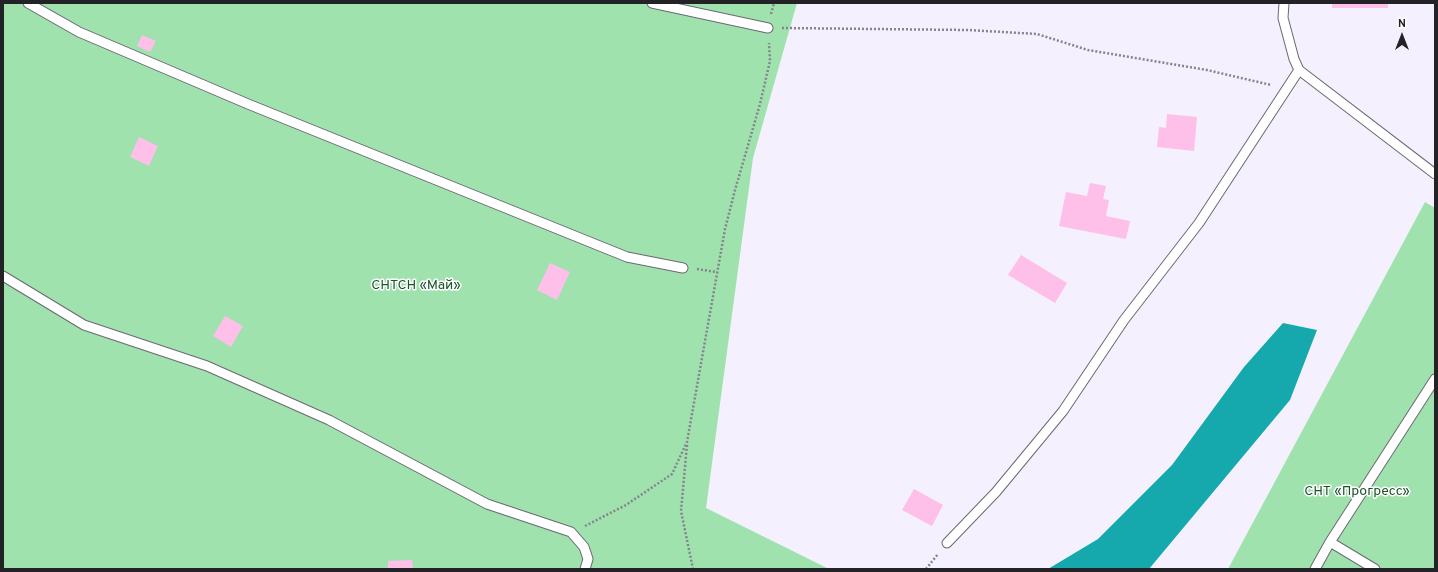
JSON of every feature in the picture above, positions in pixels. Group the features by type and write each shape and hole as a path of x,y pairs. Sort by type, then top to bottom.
{"lane":[{"path":"28,3 79,32 270,113 628,257 683,268"},
{"path":"652,3 768,28"},
{"path":"1284,3 1283,18 1294,59 1299,70 1435,174"},
{"path":"948,543 996,492 1063,411 1124,320 1198,223 1299,70"},
{"path":"3,276 84,325 207,366 329,420 487,504 572,532 584,547 588,559 585,569"},
{"path":"1315,569 1330,542 1435,378"},
{"path":"1330,542 1375,569"}],"path":[{"path":"693,569 681,511 687,442 725,229 760,104 770,61 768,28 968,30 1037,34 1088,50 1207,70 1287,88"},
{"path":"572,532 626,505 672,474 687,442"}],"green space":[{"name":"СНТСН «Май»","path":"3,3 797,3 753,158 706,508 829,569 3,569"},
{"name":"СНТ «Прогресс»","path":"1425,202 1435,208 1435,569 1228,569"}],"water":[{"path":"1283,323 1317,330 1290,400 1149,569 1048,569 1098,539 1172,465 1244,367"}],"building":[{"path":"1332,3 1388,3 1388,8 1332,8"},
{"path":"142,35 156,41 150,52 137,46"},
{"path":"1167,114 1197,117 1194,151 1157,147 1159,127 1166,128"},
{"path":"139,137 158,146 149,166 130,157"},
{"path":"1090,183 1106,186 1103,199 1109,200 1106,216 1130,221 1126,239 1059,226 1066,192 1087,196"},
{"path":"1021,255 1067,283 1055,303 1008,275"},
{"path":"550,263 570,272 557,300 537,290"},
{"path":"225,316 243,326 231,347 213,336"},
{"path":"914,489 943,505 932,526 902,510"},
{"path":"412,560 413,569 388,569 388,561"}]}
